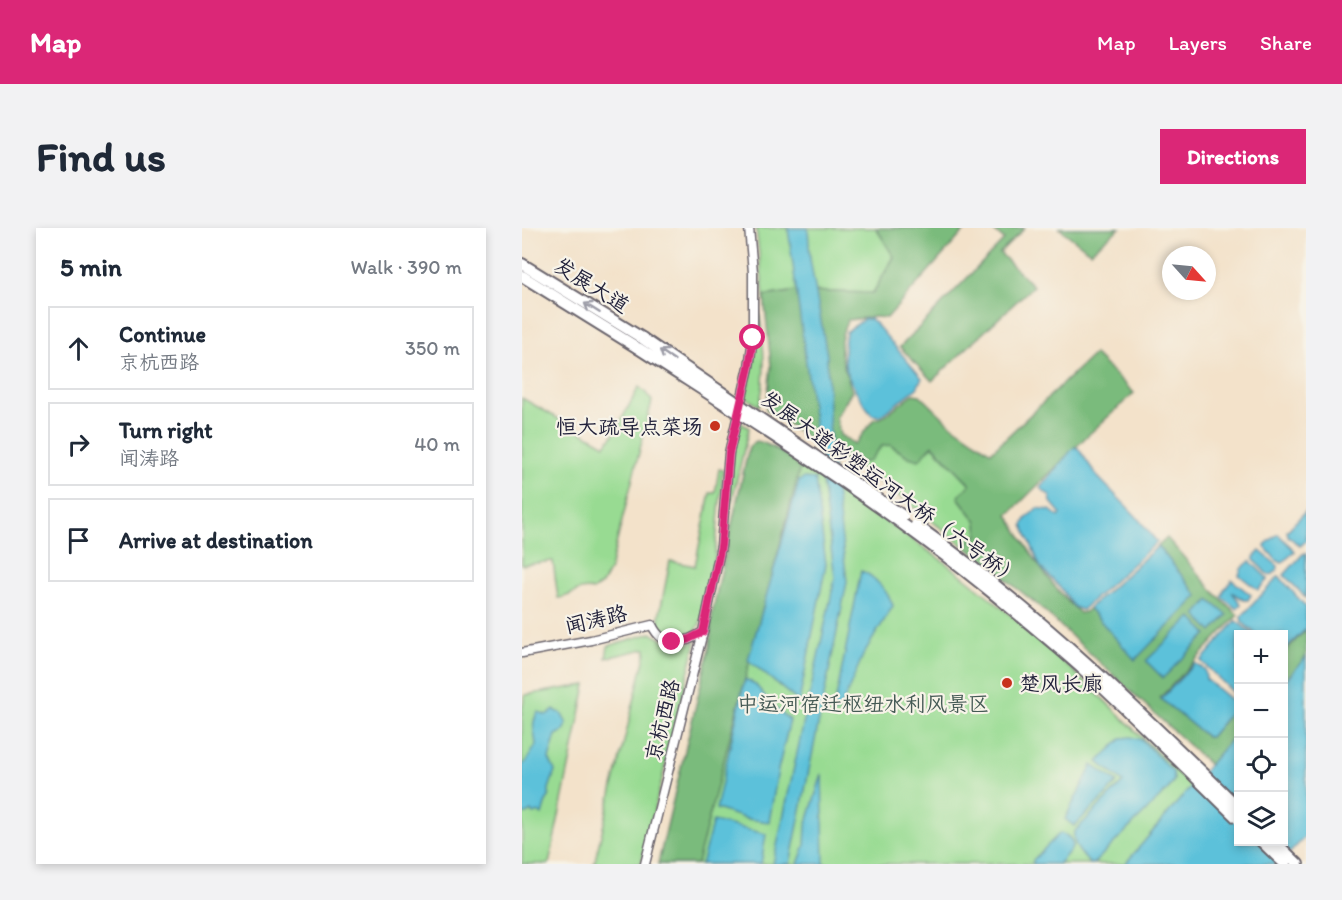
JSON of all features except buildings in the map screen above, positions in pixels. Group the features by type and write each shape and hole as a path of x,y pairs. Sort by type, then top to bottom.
{"main road":[{"name":"发展大道","path":"522,264 640,343"},
{"name":"发展大道","path":"522,276 640,343"},
{"name":"发展大道彩塑运河大桥（六号桥）","path":"640,343 874,495 993,583 1070,647 1234,802"},
{"name":"发展大道彩塑运河大桥（六号桥）","path":"640,343 911,530 949,559 1097,682 1234,814"},
{"path":"1266,846 1285,864"},
{"path":"1279,846 1298,864"}],"street":[{"name":"京杭西路","path":"645,864 703,632 721,546 729,453 749,367 753,338 753,272 749,228"},
{"name":"闻涛路","path":"522,653 591,640 652,625 657,633 672,642 683,642 703,632"}],"green space":[{"path":"756,228 876,228 894,257 873,293 797,291 764,296"},
{"path":"876,228 967,228 887,318 848,320 841,339 841,355 852,391 836,417 840,435 855,444 874,419 881,418 913,394 920,395 949,423 991,452 1094,354 1134,393 1008,515 1049,579 1080,613 1085,612 1167,538 1215,593 1238,615 1160,698 1207,737 1210,737 1234,709 1234,736 1210,765 1039,606 963,545 978,535 977,522 958,497 970,484 933,445 919,460 909,457 890,445 882,446 868,462 856,461 815,443 766,409 771,366 764,296 797,291 873,293 894,257"},
{"path":"991,228 1025,228 1000,253 1033,286 932,381 900,347 1004,240"},
{"path":"1059,228 1120,228 1090,252"},
{"path":"756,295 764,351 762,393 759,406 745,397 754,362"},
{"path":"639,387 652,401 610,569 602,584 593,590 583,589 558,598 553,561 522,565 522,398 605,445 613,435"},
{"path":"741,423 749,428 724,535 729,470 738,425"},
{"name":"中运河宿迁枢纽水利风景区","path":"756,441 781,450 889,523 986,594 1061,659 1234,829 1234,846 1244,846 1269,864 658,864 710,646 712,614 749,447"},
{"path":"756,441 764,443 801,464 697,864 658,864 710,646 712,614 749,447"},
{"path":"890,445 909,457 932,445 970,484 958,497 977,522 978,535 963,545 882,483 831,452 849,459"},
{"path":"719,469 723,470 714,564 702,618 694,632 689,636 676,639 669,637 657,627 670,561 695,566 710,493 715,493"},
{"path":"1306,630 1306,657 1288,677 1288,648"},
{"path":"651,633 676,647 696,641 641,864 594,864 646,652 644,649 606,658 608,646"},
{"path":"586,685 549,864 522,864 522,711 525,695"}],"water":[{"path":"788,228 808,228 810,259 827,355 830,440 847,582 790,864 773,864 835,578"},
{"path":"864,319 870,319 876,324 922,378 917,388 880,416 872,415 853,386 848,377 844,357 846,332"},
{"path":"1074,447 1078,448 1097,476 1136,516 1157,542 1082,610 1074,607 1040,566 1023,525 1037,508 1050,510 1059,517 1061,514 1051,502 1050,496 1040,488"},
{"path":"804,478 815,479 826,564 799,702 748,660 799,481"},
{"path":"1306,511 1306,541 1300,546 1288,536 1287,531"},
{"path":"1278,534 1295,551 1282,563 1276,560 1265,547"},
{"path":"1158,546 1198,596 1135,660 1089,608"},
{"path":"1260,551 1278,566 1272,575 1267,574 1254,560"},
{"path":"1306,553 1306,598 1284,575"},
{"path":"1250,561 1268,579 1258,590 1239,575 1241,569"},
{"path":"861,571 871,576 880,585 893,606 864,653 845,698 837,712 833,714"},
{"path":"1279,576 1306,607 1306,629 1288,646 1288,630 1251,630 1242,622 1241,617"},
{"path":"1232,580 1251,595 1248,600 1244,600 1232,592 1241,604 1237,609 1222,597 1224,590"},
{"path":"1209,600 1227,615 1212,632 1196,615"},
{"path":"1191,617 1207,634 1163,678 1146,661"},
{"path":"1236,621 1248,630 1234,630 1234,693 1201,661"},
{"path":"1306,657 1306,836 1279,864 1125,864 1234,736 1234,846 1288,846 1288,677"},
{"path":"1195,663 1205,670 1206,679 1234,702 1234,709 1210,737 1207,737 1161,699"},
{"path":"745,679 755,684 774,707 790,720 769,822 747,819 716,809"},
{"path":"554,710 561,713 567,724 564,731 556,735 549,759 555,771 549,797 542,815 538,812 533,814 531,811 522,814 522,765 536,745 534,721 538,712 546,715"},
{"path":"1131,737 1142,740 1173,772 1174,780 1169,788 1094,863 1090,864 1076,846 1074,832 1123,782 1098,762 1122,738"},
{"path":"1092,765 1117,782 1074,826 1065,819"},
{"path":"822,774 824,864 798,864 805,845 806,826"},
{"path":"713,821 766,834 761,864 701,864"},
{"path":"1060,833 1067,836 1073,843 1066,856 1058,864 1033,864 1033,860"}],"place":[{"name":"恒大疏导点菜场","path":"715,426"},
{"name":"楚风长廊","path":"1007,683"}],"route":[{"path":"672,642 683,642 703,632 721,546 729,453 749,367 753,338"}]}
